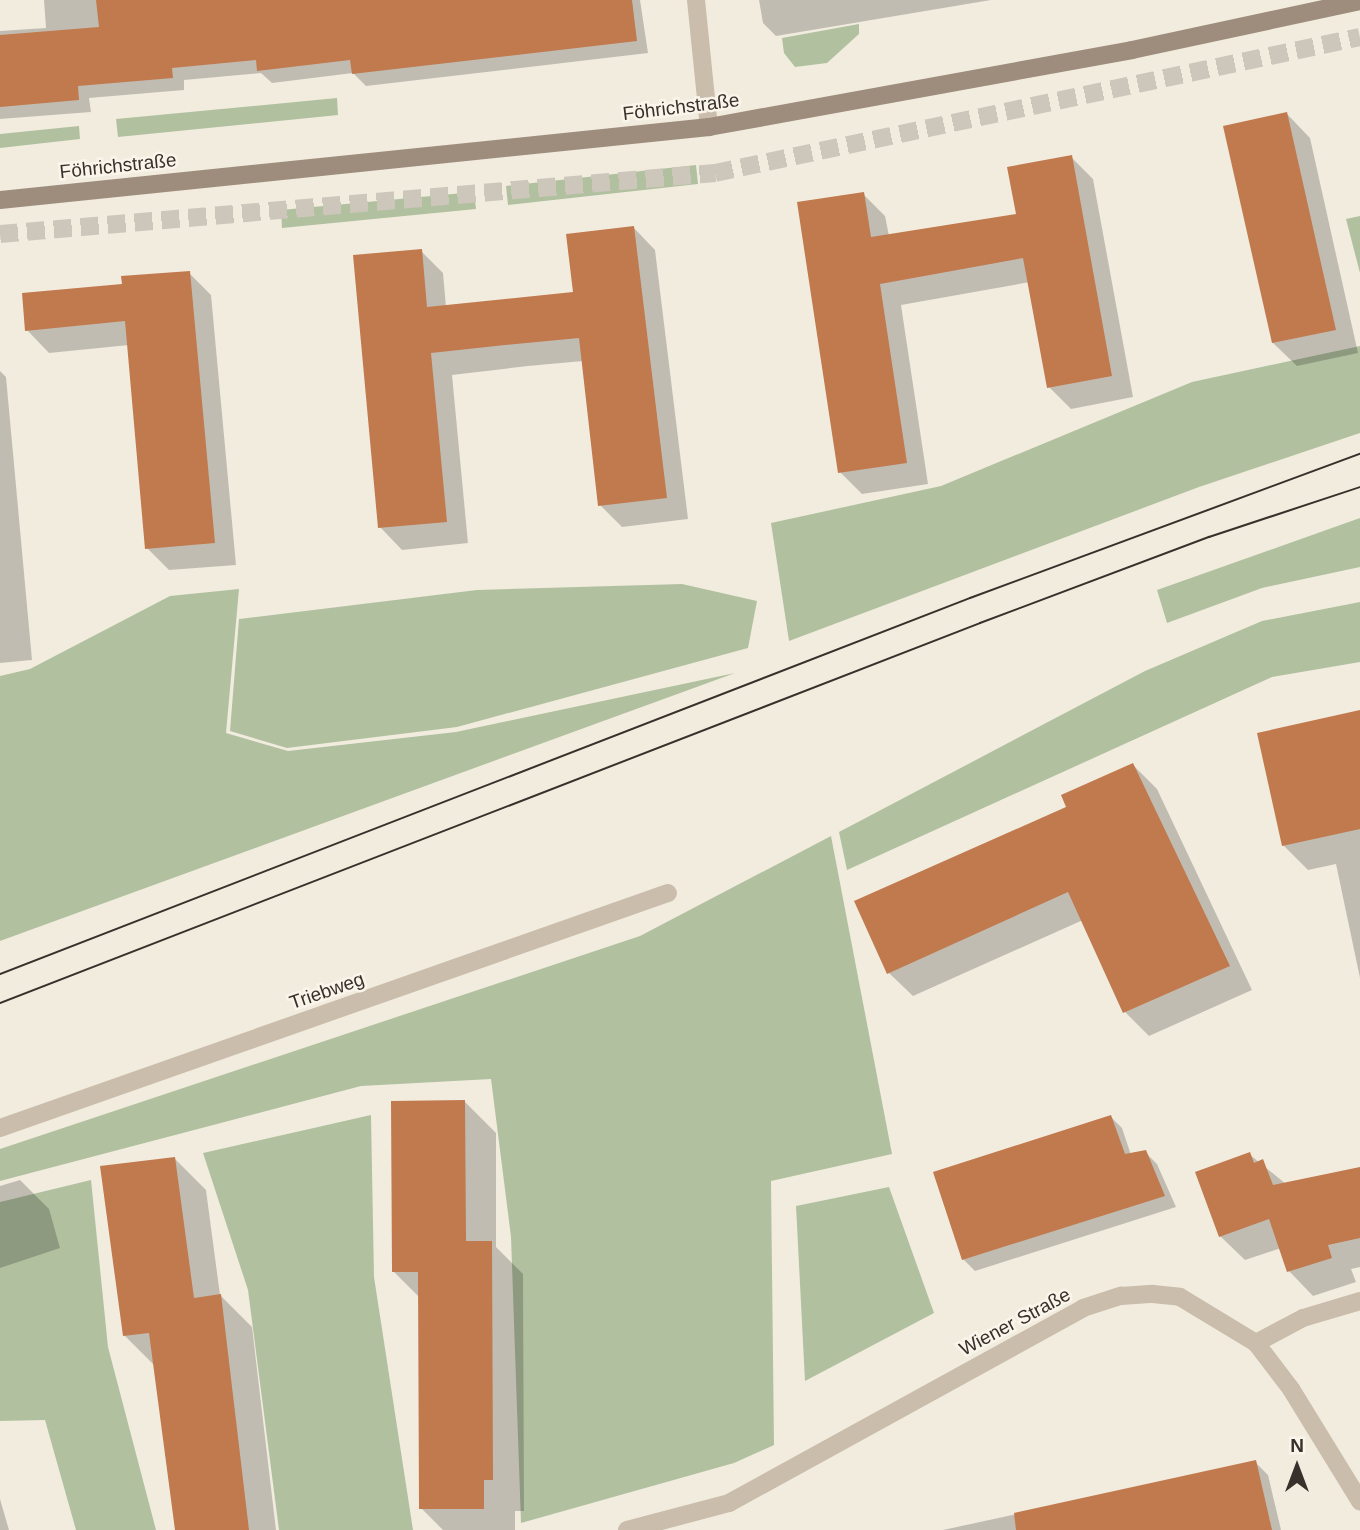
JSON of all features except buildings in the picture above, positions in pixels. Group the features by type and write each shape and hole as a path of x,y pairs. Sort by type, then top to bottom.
{"main road":[{"name":"Föhrichstraße","path":"0,200 709,127 1132,50 1360,1"}],"street":[{"path":"696,0 709,127"},
{"name":"Triebweg","path":"0,1128 668,893"},
{"name":"Wiener Straße","path":"627,1530 729,1503 1083,1308 1121,1296 1180,1297 1256,1343 1291,1389 1360,1501"},
{"path":"1256,1343 1303,1318 1360,1301"}],"green space":[{"path":"859,24 859,34 827,63 795,67 784,53 782,38"},
{"path":"337,98 338,115 118,137 116,119"},
{"path":"79,126 80,139 0,148 0,134"},
{"path":"696,165 698,184 508,205 506,186"},
{"path":"474,192 476,209 282,228 281,210"},
{"path":"1360,216 1360,273 1346,219"},
{"path":"1360,346 1360,433 1199,487 789,641 771,523 941,486 1192,382"},
{"path":"1360,518 1360,567 1262,588 1167,623 1157,590"},
{"path":"682,584 757,601 748,648 457,727 287,748 230,731 239,619 477,590"},
{"path":"239,589 226,733 288,751 456,732 735,673 0,941 0,676 30,669 170,596"},
{"path":"1360,602 1360,662 1272,677 847,870 839,832 1145,671 1262,621"},
{"path":"831,836 892,1154 771,1181 774,1445 734,1463 521,1523 511,1237 491,1079 361,1086 0,1181 0,1149 640,936"},
{"path":"371,1115 374,1277 413,1530 279,1530 248,1290 203,1153"},
{"path":"91,1180 108,1347 156,1530 76,1530 45,1420 0,1421 0,1202"},
{"path":"889,1187 934,1313 805,1381 796,1206"}],"tunnel":[{"path":"0,234 715,173 1360,37"}],"tram line":[{"path":"0,974 970,598 1360,454"},
{"path":"0,1003 980,623 1209,537 1360,487"}]}
